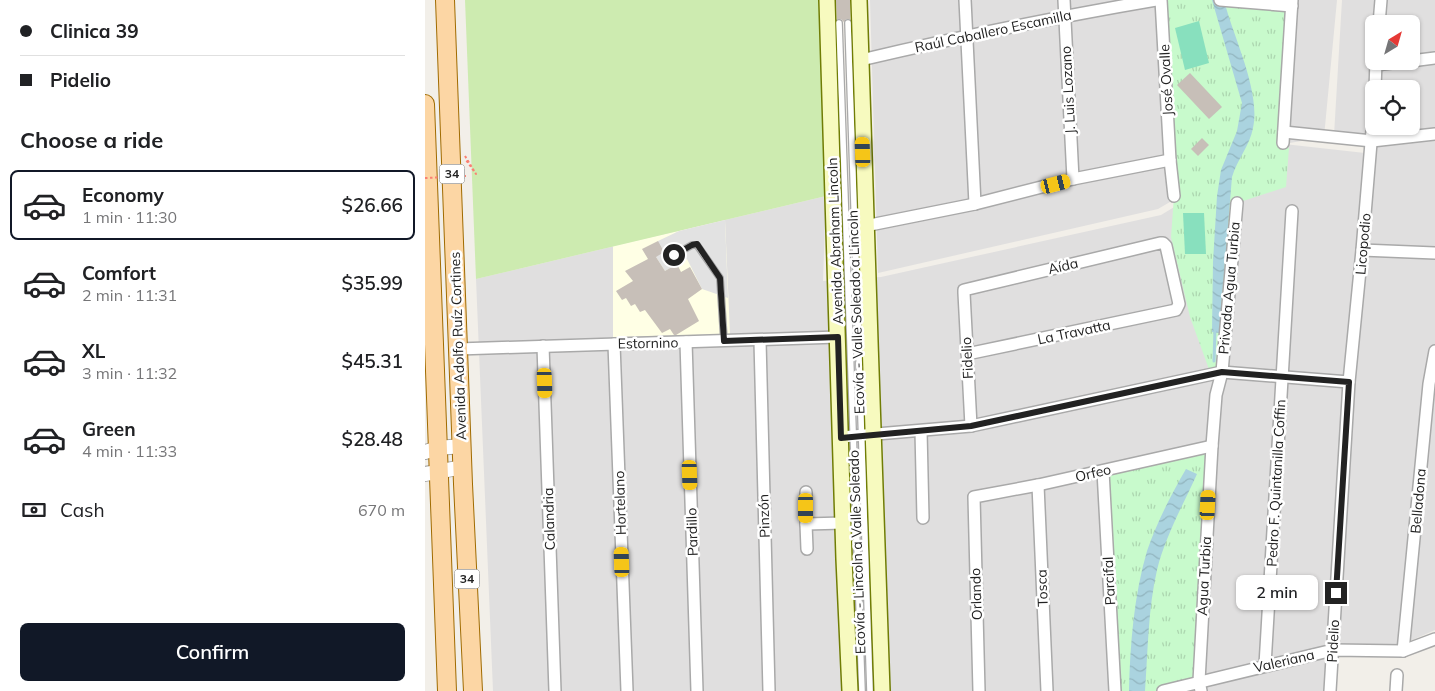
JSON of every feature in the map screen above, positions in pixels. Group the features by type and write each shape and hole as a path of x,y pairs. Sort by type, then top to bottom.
{"main road":[{"name":"Avenida Adolfo Ruíz Cortines","path":"445,0 473,691"},
{"name":"Avenida Abraham Lincoln","path":"827,0 838,337 857,436 843,523 850,691"},
{"path":"859,0 865,226 857,436 882,691"},
{"name":"Avenida Adolfo Ruíz Cortines","path":"425,104 431,472 441,531 447,691"},
{"path":"425,513 441,531"}],"street":[{"path":"965,0 975,204"},
{"name":"J. Luis Lozano","path":"1063,0 1073,179"},
{"name":"Raúl Caballero Escamilla","path":"861,60 1064,15 1156,0"},
{"name":"José Ovalle","path":"1161,0 1170,160 1174,196"},
{"path":"1220,0 1292,3 1284,137 1372,141 1435,134"},
{"path":"1380,15 1381,0"},
{"path":"1420,60 1435,58"},
{"name":"Licopodio","path":"1349,382 1372,135"},
{"path":"865,226 975,204 1073,179 1170,160"},
{"name":"Privada Agua Turbia","path":"1222,372 1237,203"},
{"name":"Pedro F. Quintanilla Coffin","path":"1265,665 1292,211"},
{"name":"Aída","path":"964,290 1163,243 1166,246 1179,307"},
{"path":"1362,250 1435,253"},
{"name":"Fidelio","path":"964,290 971,426"},
{"name":"La Travatta","path":"967,354 1176,310 1179,307"},
{"name":"Estornino","path":"459,349 760,341 838,337"},
{"name":"Pinzón","path":"760,341 769,691"},
{"name":"Pardillo","path":"686,342 697,691"},
{"name":"Hortelano","path":"614,344 627,691"},
{"name":"Calandria","path":"543,346 555,691"},
{"name":"Belladona","path":"1403,652 1435,351"},
{"path":"857,436 971,426 1222,372 1349,382"},
{"name":"Agua Turbia","path":"1200,686 1212,446 1216,395 1222,372"},
{"name":"Pidelio","path":"1331,691 1349,382"},
{"path":"921,430 923,518"},
{"path":"431,450 462,446"},
{"name":"Orfeo","path":"974,497 1038,485 1212,446"},
{"path":"431,472 463,467"},
{"name":"Parcifal","path":"1103,471 1115,691"},
{"name":"Tosca","path":"1038,485 1047,691"},
{"path":"806,492 807,549"},
{"name":"Orlando","path":"974,497 979,691"},
{"path":"806,524 843,523"},
{"name":"Valeriana","path":"1163,691 1200,686 1265,665 1333,650 1403,652 1435,639"},
{"path":"1397,675 1397,691"}],"lane":[{"name":"Ecovía - Lincoln a Valle Soleado","path":"839,23 857,436 861,691"},
{"name":"Ecovía - Valle Soleado a Lincoln","path":"848,23 857,436 870,691"},
{"path":"674,255 697,244 720,278 724,341"}],"path":[{"path":"425,178 466,176"}],"shaded area":[{"path":"870,0 1337,0 1324,137 1284,144 1365,153 1327,691 493,691 476,279 826,196 823,281 881,277 1161,215 1277,145 1264,147 1158,209 878,273"},
{"path":"1342,0 1435,0 1435,630 1394,648 1334,645 1374,138 1334,135"},
{"path":"725,220 730,334 613,337 613,246"},
{"path":"725,220 728,298 702,289 687,259 665,271 656,257 658,241 679,231"}],"green space":[{"path":"465,0 820,0 826,196 476,279"},
{"path":"1161,0 1234,0 1292,6 1283,143 1289,148 1286,187 1237,203 1222,372 1210,372 1190,317 1171,237 1174,196"},
{"path":"1199,21 1209,63 1185,70 1175,28"},
{"path":"1183,213 1204,213 1206,254 1185,254"},
{"path":"1212,446 1199,681 1168,691 1115,691 1103,471"}],"water":[{"path":"1212,0 1224,0 1250,81 1254,113 1251,134 1232,177 1219,333 1212,332 1213,262 1217,196 1221,170 1237,131 1242,103"},
{"path":"1186,469 1197,474 1169,533 1157,570 1150,615 1145,691 1129,691 1134,620 1139,585 1147,551 1160,519"}],"building":[{"path":"836,0 850,0 850,19 846,19 844,22 841,19 837,19"},
{"path":"1190,73 1222,107 1209,119 1177,85"},
{"path":"1202,138 1209,145 1198,156 1191,149"},
{"path":"658,241 664,252 656,257 665,271 677,264 681,272 690,267 702,289 688,299 699,321 676,335 670,329 662,333 645,310 640,312 635,304 631,306 626,298 622,300 616,291 633,281 625,271 648,259 642,249"}],"waterway":[{"path":"1214,361 1215,328"}],"route":[{"path":"674,255 697,244 720,278 724,341 838,337 841,438 971,426 1222,372 1349,382 1336,593"}]}
